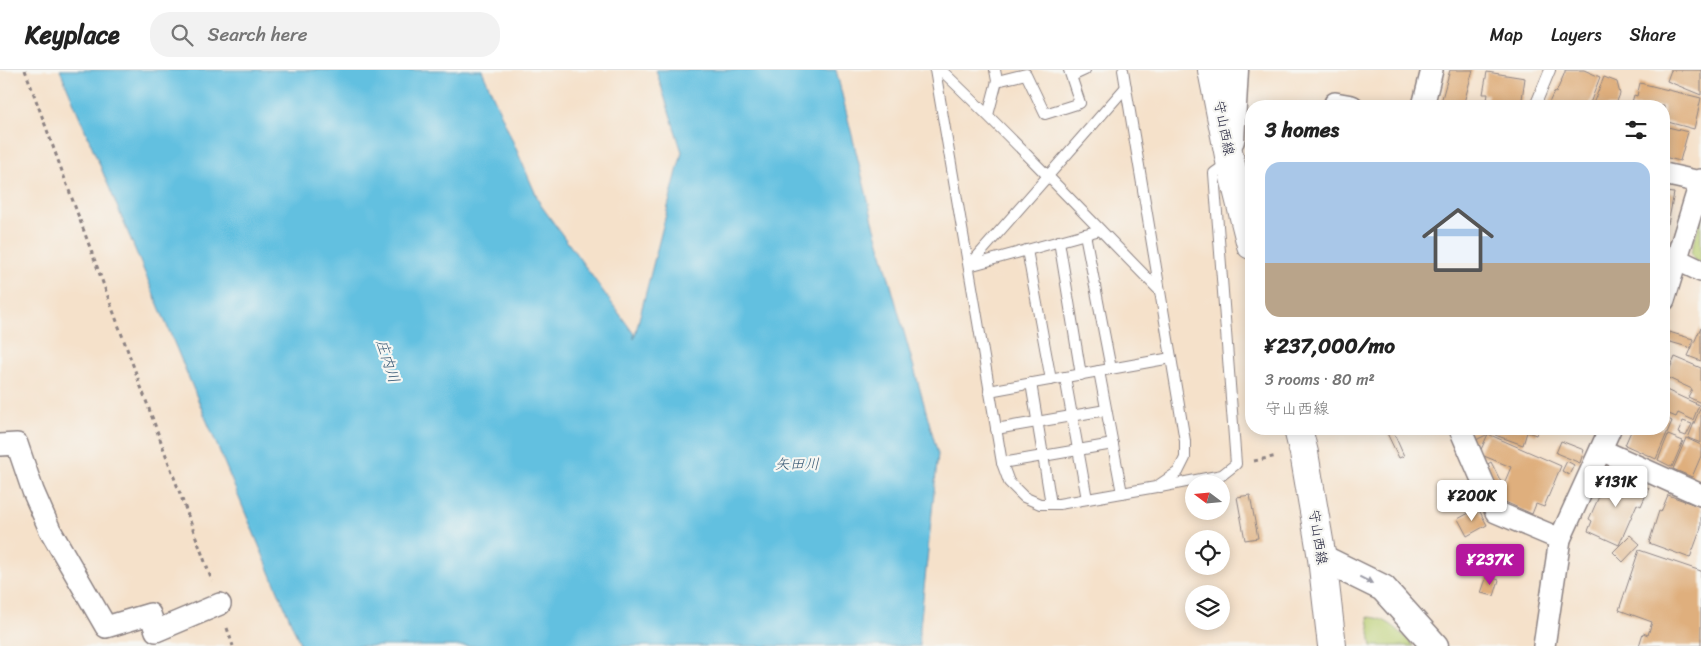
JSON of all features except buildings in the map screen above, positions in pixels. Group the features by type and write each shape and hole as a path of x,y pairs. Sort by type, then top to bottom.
{"main road":[{"name":"守山西線","path":"1212,70 1230,161 1245,221"},
{"name":"守山西線","path":"1300,435 1322,558 1332,646"}],"street":[{"path":"1230,161 1234,70"},
{"path":"1424,100 1432,70"},
{"path":"1670,175 1701,181 1670,280"},
{"path":"1676,259 1701,271"},
{"path":"1463,435 1496,512 1560,539"},
{"path":"1544,646 1560,539 1607,435"},
{"path":"0,445 17,444 33,491 50,530 106,627 150,614 156,631 220,604"},
{"path":"1601,450 1701,495"},
{"path":"1322,558 1384,588 1435,646"}],"lane":[{"path":"935,70 1002,463 1009,482 1024,497 1040,504 1088,499 1222,475 1236,464 1214,173 1230,161"},
{"path":"941,70 988,115 1160,290"},
{"path":"988,115 996,75 1026,74 1045,114 1080,103 1071,73 1085,70"},
{"path":"1123,70 1185,441 1185,458 1178,472 1156,487"},
{"path":"1538,100 1550,70"},
{"path":"969,266 1126,88"},
{"path":"969,266 1100,230"},
{"path":"1085,234 1111,369"},
{"path":"1059,241 1081,375"},
{"path":"1027,250 1050,380"},
{"path":"989,391 1171,358"},
{"path":"1099,371 1122,493"},
{"path":"1065,377 1088,499"},
{"path":"1031,383 1051,504"},
{"path":"996,430 1106,410"},
{"path":"1002,463 1113,444"}],"path":[{"path":"25,70 220,604 233,646"},
{"path":"1245,463 1279,456"}],"green space":[{"path":"1701,218 1701,263 1694,260 1691,252"},
{"path":"1368,617 1388,623 1414,646 1372,646"}],"water":[{"path":"60,70 482,70 540,204 634,334 634,339 682,152 656,70 836,70 873,221 938,454 919,637 920,646 301,646"}],"water label":[{"name":"庄内川","path":"388,361"},
{"name":"矢田川","path":"797,464"}]}
